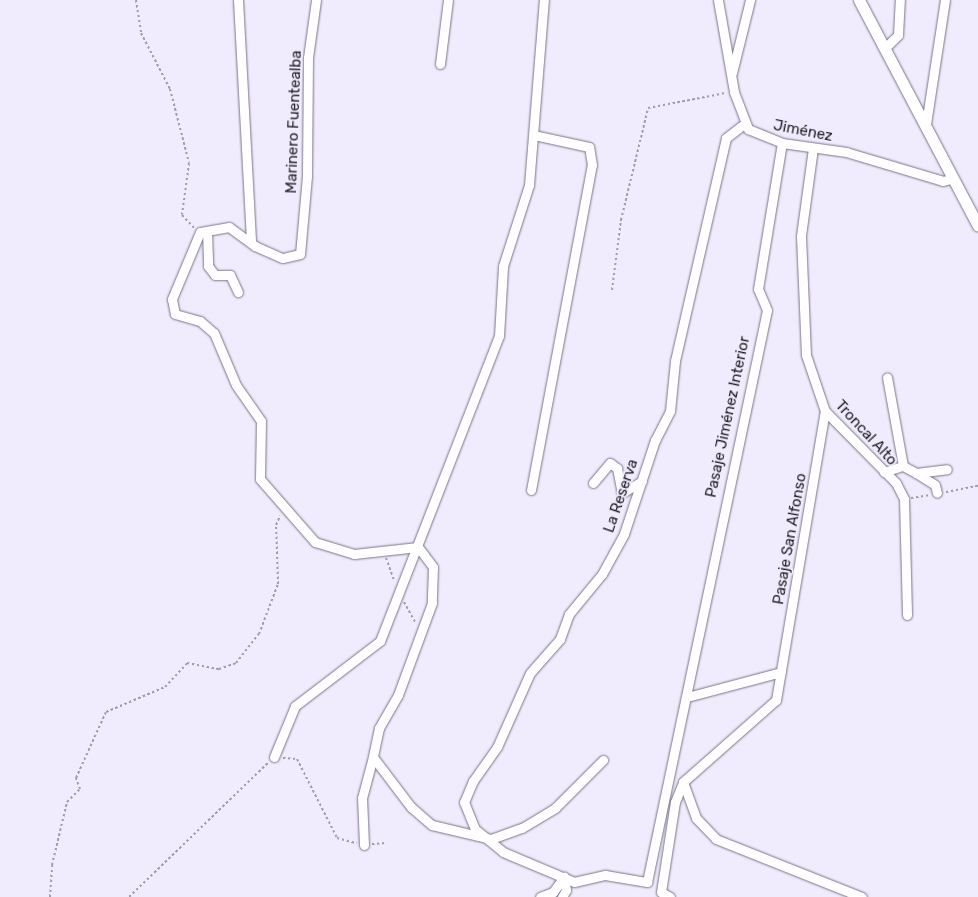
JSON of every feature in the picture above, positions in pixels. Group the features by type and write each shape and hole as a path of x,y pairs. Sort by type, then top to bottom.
{"main road":[{"path":"859,0 886,47 978,226"}],"street":[{"path":"238,0 251,243"},
{"name":"Marinero Fuentealba","path":"251,243 292,259 302,246 308,58 316,0"},
{"path":"440,64 448,0"},
{"path":"274,757 296,706 380,641 499,336 503,266 529,186 544,0"},
{"path":"718,0 731,78 744,124"},
{"path":"731,78 750,0"},
{"path":"886,47 898,35 900,0"},
{"path":"926,124 945,0"},
{"name":"Jiménez","path":"744,124 782,143 888,163 943,181 954,178"},
{"name":"La Reserva","path":"564,877 503,852 491,838 475,829 464,802 472,781 497,747 530,673 560,639 569,614 611,558 670,411 675,360 726,138 744,124"},
{"path":"531,490 592,165 589,147 534,135"},
{"name":"Pasaje Jiménez Interior","path":"564,877 574,882 605,875 647,882 766,310 758,289 782,143"},
{"name":"Troncal Alto","path":"813,148 801,236 806,355 825,411 884,472 904,499 907,615"},
{"path":"204,232 229,227 251,243"},
{"path":"204,232 208,266 215,275 230,275 238,292"},
{"path":"204,232 172,299 175,314 200,321 214,333 236,385 262,421 260,479 283,509 315,542 354,554 418,547"},
{"path":"887,377 902,466"},
{"name":"Pasaje San Alfonso","path":"683,782 776,700 825,411"},
{"path":"593,483 610,463 617,468 622,493 642,481"},
{"path":"884,472 902,466 935,485 937,493"},
{"path":"916,473 947,469"},
{"path":"364,845 362,798 379,728 398,695 432,603 432,567 418,547"},
{"path":"687,697 781,672"},
{"path":"372,757 411,808 432,825 491,838 522,828 555,808 603,760"},
{"path":"670,897 660,892 675,802 683,782"},
{"path":"683,782 696,818 716,839 862,897"},
{"path":"540,897 553,892 564,877"},
{"path":"562,897 566,890 564,877"}],"path":[{"path":"136,0 141,33 170,89 189,163 182,215 204,232"},
{"path":"612,290 621,220 648,108 734,92"},
{"path":"50,897 52,865 67,802 80,789 76,778 106,712 165,686 187,662 219,669 236,663 259,634 278,584 276,525 283,509"},
{"path":"129,897 274,757 298,759 337,838 364,845 387,844"}]}
